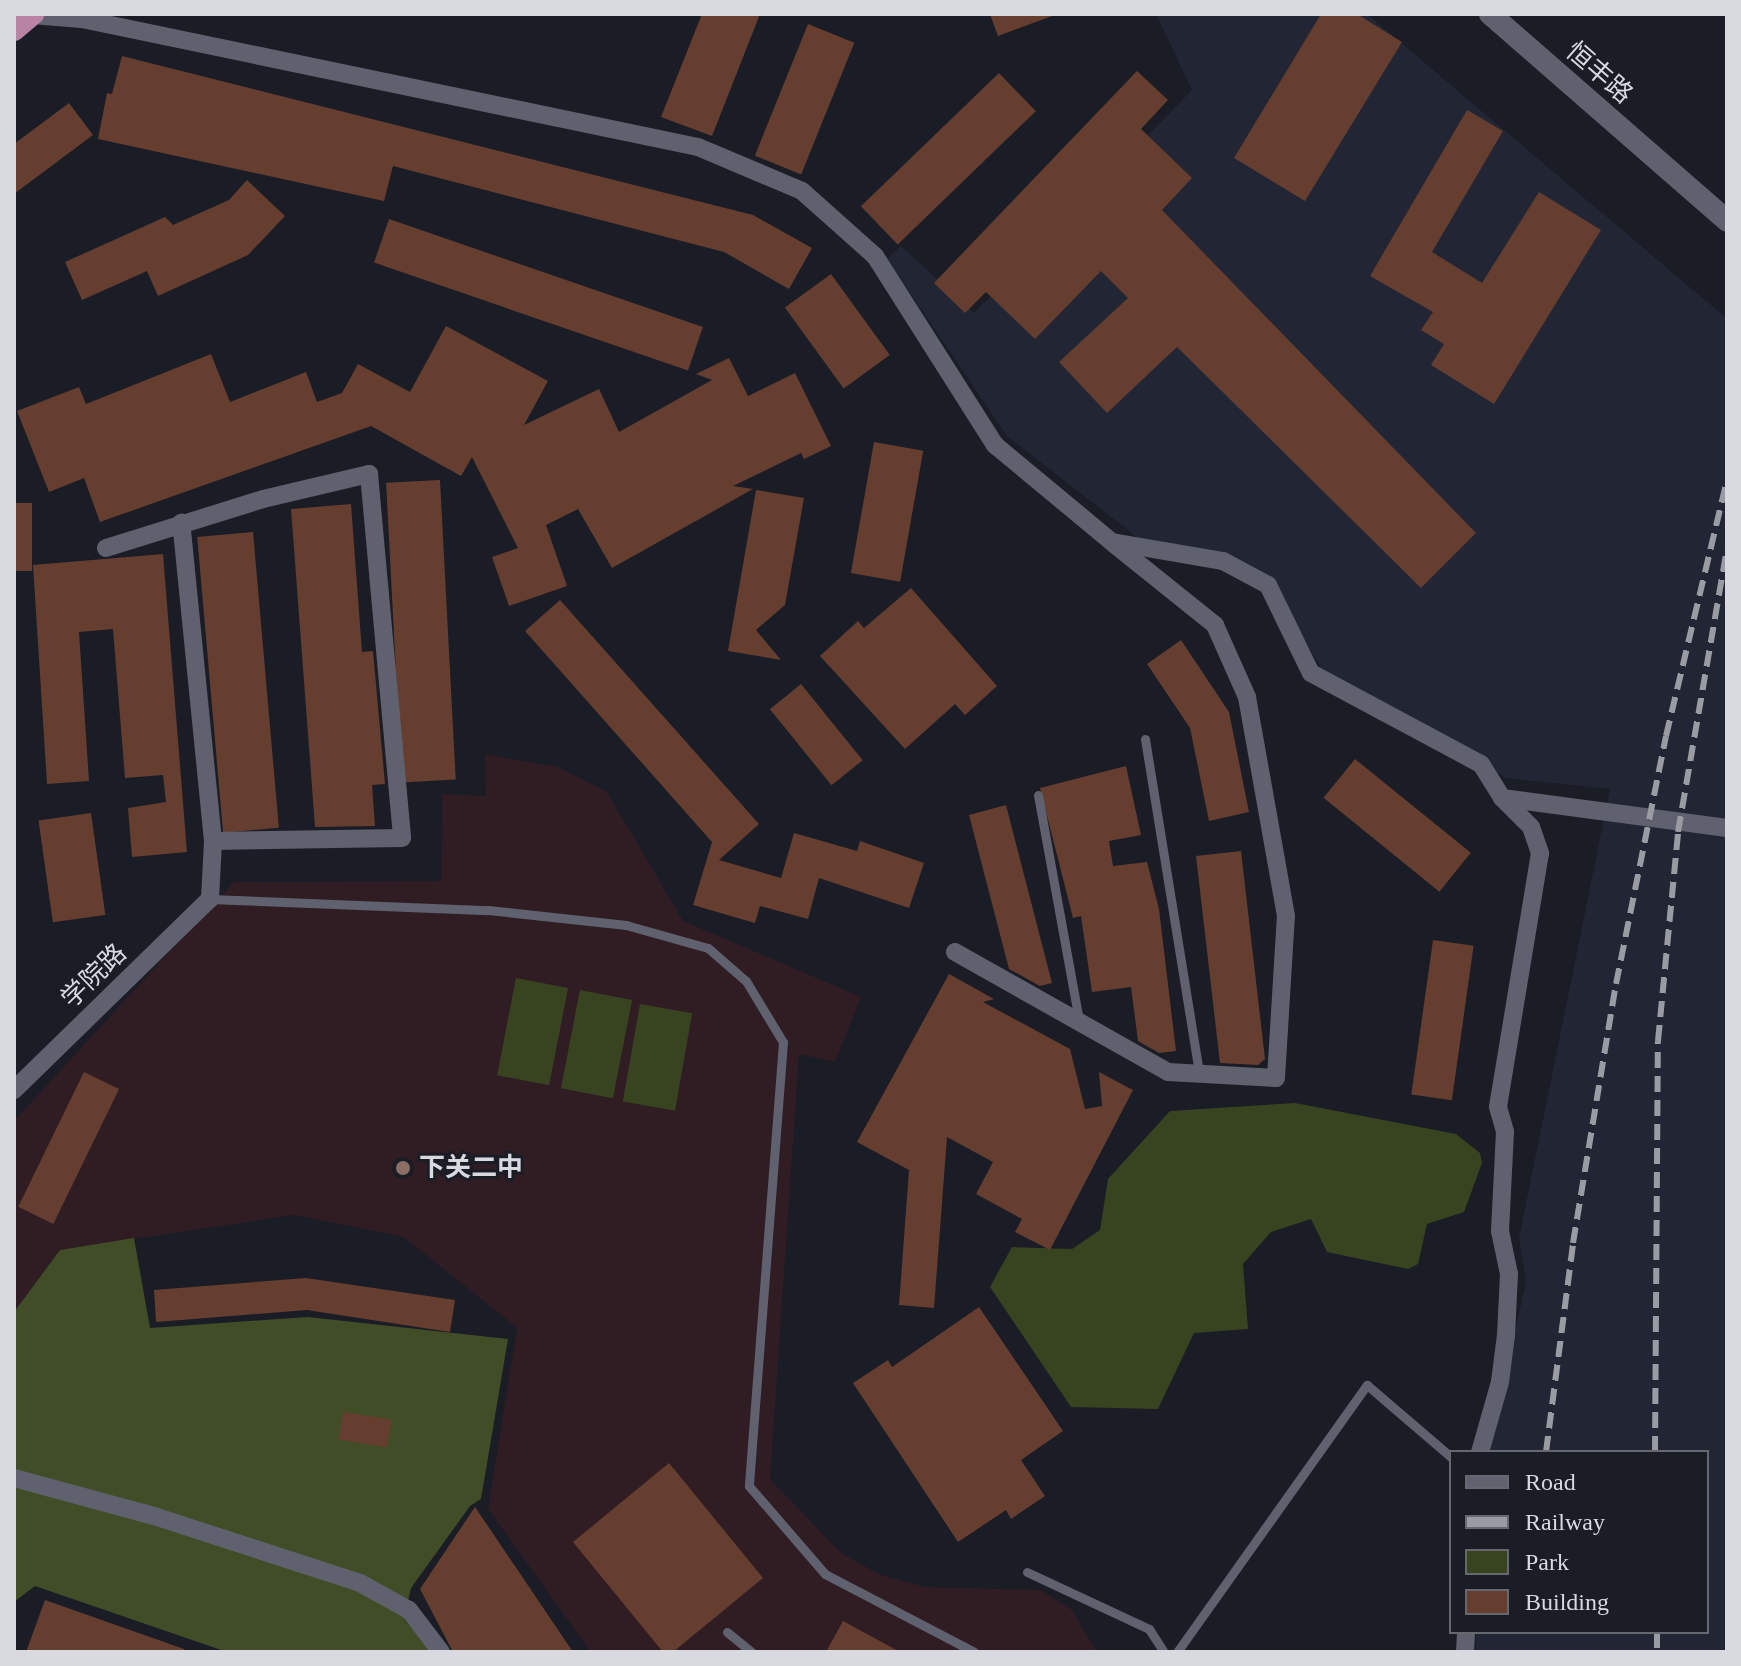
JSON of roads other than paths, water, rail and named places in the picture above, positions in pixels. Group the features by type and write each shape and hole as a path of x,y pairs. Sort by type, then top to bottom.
{"highway":[{"path":"14,30 33,14"}],"street":[{"path":"33,14 82,19 698,147 802,191 875,256 995,445 1215,625 1247,697 1286,916 1276,1078 1168,1072 955,952"},
{"name":"恒丰路","path":"1490,14 1727,221"},
{"path":"106,548 181,523 369,474 402,838 213,841"},
{"path":"181,523 213,841 210,899"},
{"path":"1112,542 1223,561 1268,585 1311,673 1481,764 1502,798 1531,827 1540,853 1498,1107 1505,1132 1500,1231 1509,1274 1506,1335 1500,1382 1481,1450"},
{"path":"1502,798 1727,828"},
{"name":"学院路","path":"14,1090 210,899"},
{"path":"14,1478 154,1516 360,1583 409,1610 441,1652"}],"lane":[{"path":"1145,739 1199,1073"},
{"path":"1038,795 1079,1021"},
{"path":"210,899 488,910 626,925 708,948 746,981 783,1042 749,1486 825,1574 974,1652"},
{"path":"1177,1652 1367,1385 1449,1455"},
{"path":"1027,1572 1149,1629 1164,1652"},
{"path":"727,1632 752,1652"}],"railway":[{"path":"1546,1450 1573,1243 1616,984 1666,736 1727,480"},
{"path":"1655,1450 1658,1041 1678,832 1727,548"},
{"path":"1657,1634 1657,1650"}],"place":[{"name":"下关二中","path":"403,1168"}]}
